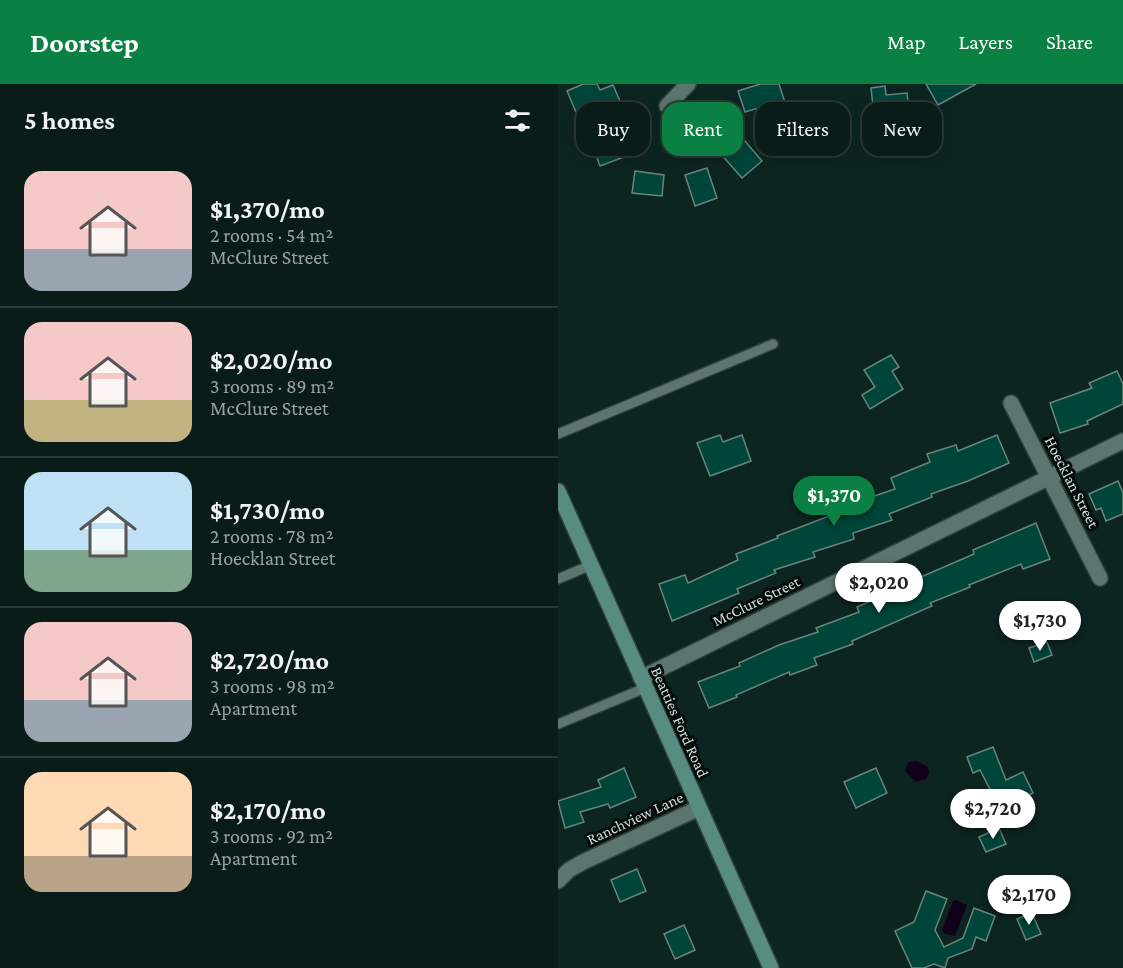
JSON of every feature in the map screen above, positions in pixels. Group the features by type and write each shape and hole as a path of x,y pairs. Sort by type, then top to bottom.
{"main road":[{"name":"Beatties Ford Road","path":"558,491 771,968"}],"street":[{"path":"671,102 688,84"},
{"name":"Hoecklan Street","path":"1011,403 1100,578"},
{"name":"McClure Street","path":"643,683 1123,441"},
{"name":"Ranchview Lane","path":"558,881 569,870 583,862 699,808"}],"lane":[{"path":"558,434 773,344"},
{"path":"558,579 591,565"},
{"path":"558,724 643,683"}],"shaded area":[{"path":"917,761 928,767 929,773 926,779 916,782 905,771 908,762"},
{"path":"953,901 967,905 955,936 945,934 942,930"}],"building":[{"path":"583,84 597,84 600,90 613,85 620,101 576,102 576,112 567,91"},
{"path":"760,84 779,84 785,102 755,102 755,109 745,112 738,91"},
{"path":"926,84 976,84 942,103 936,102"},
{"path":"885,86 886,95 907,93 908,102 873,102 871,88"},
{"path":"743,139 755,153 755,156 762,161 742,178 723,156 743,156"},
{"path":"596,156 627,156 600,166"},
{"path":"707,168 717,198 695,206 685,175"},
{"path":"635,171 664,175 662,196 632,193"},
{"path":"891,355 899,367 892,371 903,389 870,409 862,395 875,387 864,370"},
{"path":"1117,371 1123,384 1123,404 1087,421 1088,424 1060,433 1050,403 1092,388 1089,383"},
{"path":"720,435 723,442 742,435 751,461 710,476 697,443"},
{"path":"997,435 1009,463 931,494 932,497 889,514 892,520 853,533 854,539 813,552 815,557 774,570 776,573 737,589 739,593 672,621 659,584 685,575 688,583 738,560 736,554 858,505 857,502 895,489 891,478 930,462 927,454 956,445 958,451"},
{"path":"1118,481 1123,493 1123,514 1106,521 1101,508 1096,510 1089,494"},
{"path":"1036,523 1050,559 1023,569 1021,564 969,585 970,587 930,603 932,606 852,641 853,644 814,658 817,665 790,675 789,672 709,708 698,682 740,666 739,663 779,645 818,632 816,628 859,612 857,607 894,591 893,589 974,554 973,550"},
{"path":"1047,642 1052,655 1034,662 1029,648"},
{"path":"993,747 1006,780 1023,772 1033,793 1000,809 980,770 973,773 967,757"},
{"path":"624,768 636,797 610,808 608,804 580,812 584,822 565,828 558,801 601,787 598,780"},
{"path":"876,768 887,793 856,808 844,782"},
{"path":"999,828 1006,844 986,852 979,837"},
{"path":"637,869 646,891 620,902 611,880"},
{"path":"926,891 947,899 935,930 944,947 963,938 974,908 995,916 986,941 976,937 972,949 948,958 945,968 934,964 924,968 912,968 895,931 914,922"},
{"path":"1032,913 1041,934 1026,940 1017,919"},
{"path":"684,925 695,950 675,959 664,934"}]}
